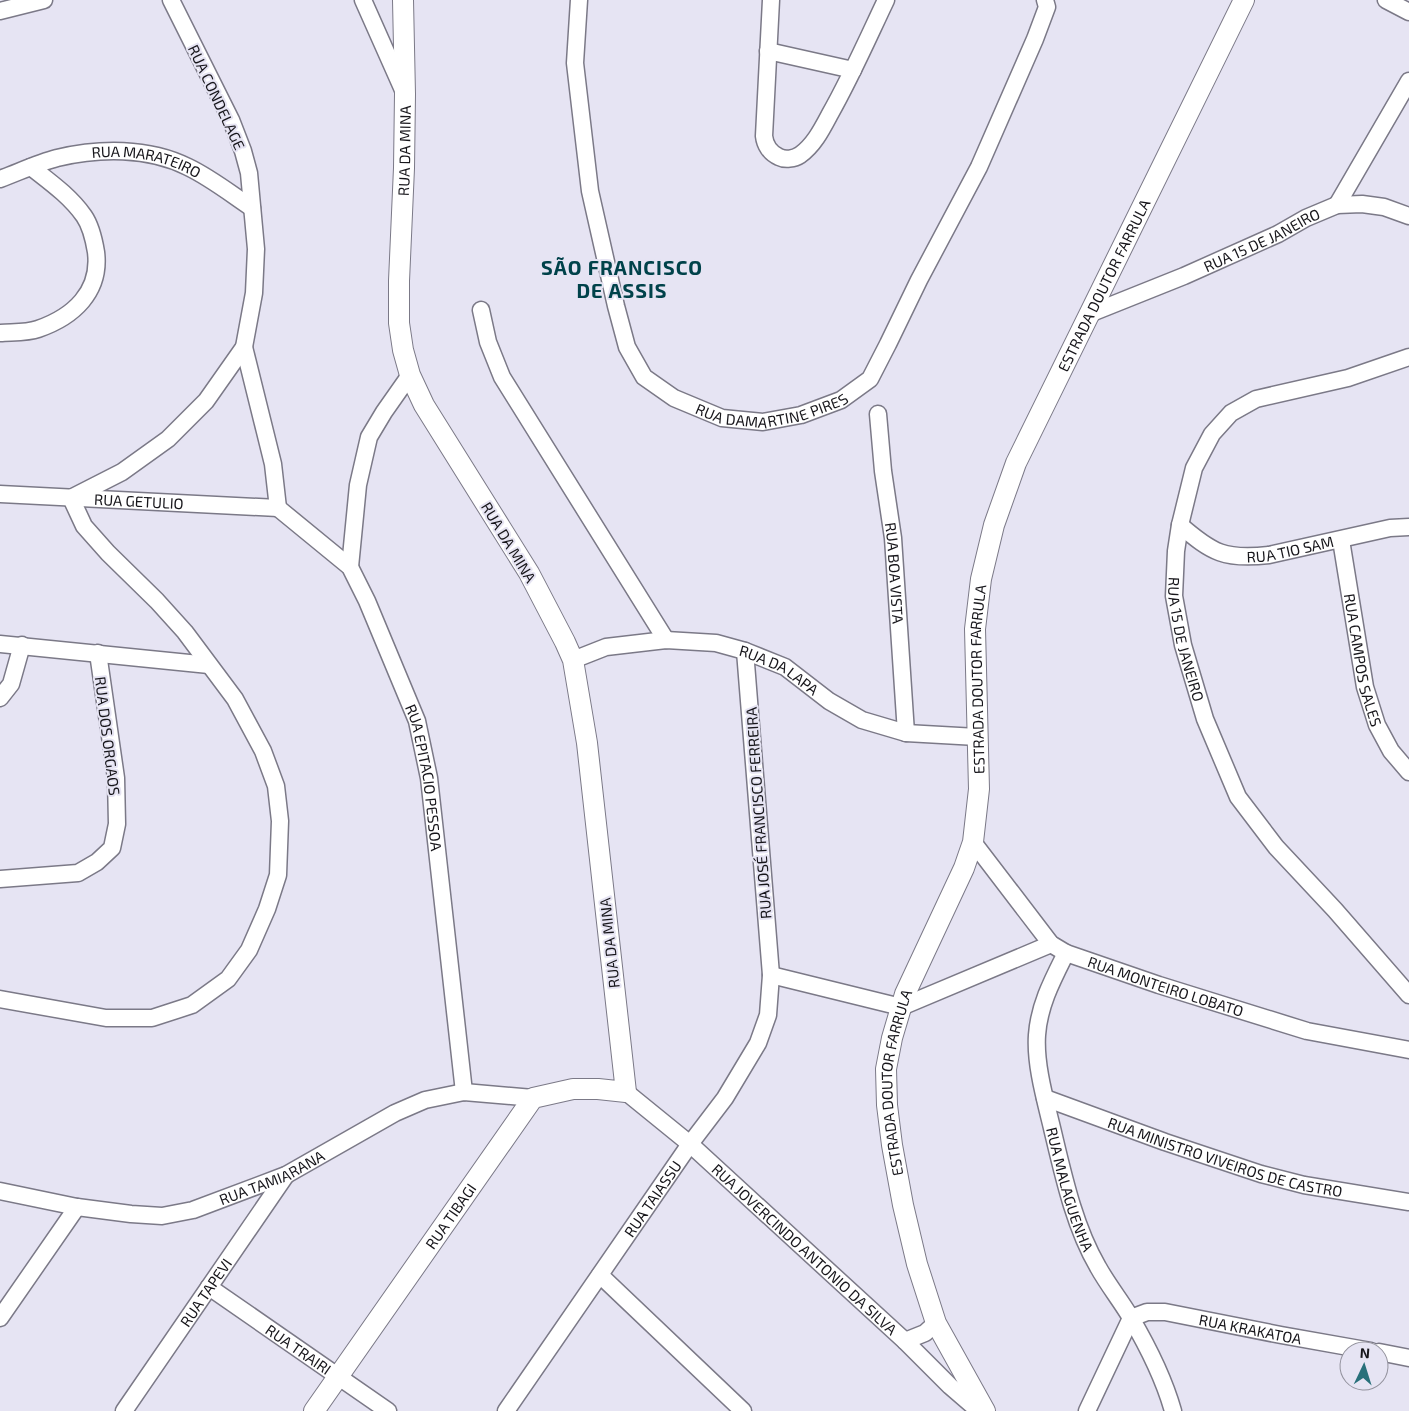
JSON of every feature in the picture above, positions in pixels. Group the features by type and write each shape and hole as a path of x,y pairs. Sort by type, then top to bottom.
{"street":[{"path":"0,11 44,0"},
{"name":"RUA CONDELAGE","path":"71,498 122,472 168,439 206,402 244,347 254,293 256,249 249,173 231,120 171,0"},
{"path":"363,0 405,94"},
{"name":"RUA DAMARTINE PIRES","path":"579,0 575,63 590,191 627,347 644,377 674,398 722,418 763,422 801,415 841,400 870,378 978,167 1018,80 1047,2"},
{"path":"771,0 764,136 768,149 780,158 788,159 799,156 808,148 820,132 842,92 886,0"},
{"name":"ESTRADA DOUTOR FARRULA","path":"985,1411 936,1323 917,1264 903,1205 892,1145 887,1105 886,1068 901,1006 964,868 973,842 980,789 975,629 981,579 994,525 1016,463 1244,0"},
{"path":"1386,0 1409,12"},
{"name":"RUA DA MINA","path":"404,3 404,168 399,322 403,350 410,375 424,405 530,573 566,642 573,660 587,742 626,1092"},
{"path":"768,51 852,70"},
{"path":"1337,205 1409,80"},
{"name":"RUA MARATEIRO","path":"0,179 56,158 117,150 163,158 187,166 252,208"},
{"path":"0,333 36,330 63,318 82,302 94,281 97,263 94,238 85,217 62,191 31,167"},
{"name":"RUA 15 DE JANEIRO","path":"1089,314 1184,276 1337,205 1362,204 1384,207 1409,216"},
{"path":"481,310 488,342 502,377 666,640"},
{"name":"RUA CONDELAGE","path":"244,347 273,464 278,508"},
{"name":"RUA 15 DE JANEIRO","path":"1409,357 1348,378 1256,399 1231,413 1212,434 1194,468 1180,525 1176,551 1174,596 1184,645 1205,719 1238,797 1276,847 1335,910 1409,995"},
{"path":"350,567 358,485 369,437 410,375"},
{"name":"RUA BOA VISTA","path":"878,414 892,538 906,733"},
{"name":"RUA GETULIO","path":"0,494 278,508"},
{"path":"0,999 106,1018 152,1018 192,1005 228,979 249,950 267,908 278,875 280,821 276,786 263,751 235,699 158,601 108,553 84,526 71,498"},
{"name":"RUA EPITACIO PESSOA","path":"278,508 350,567 367,601 417,721 429,778 464,1092"},
{"name":"RUA TIO SAM","path":"1180,525 1196,539 1214,550 1229,556 1248,557 1269,555 1390,528 1409,527"},
{"name":"RUA CAMPOS SALES","path":"1341,540 1365,687 1376,725 1391,751 1409,772"},
{"name":"RUA DA LAPA","path":"573,660 606,647 666,640 716,643 745,651 785,667 829,701 862,720 906,733 977,737"},
{"name":"RUA DOS ORGAOS","path":"0,644 209,665"},
{"path":"0,698 11,684 22,645"},
{"name":"RUA JOSÉ FRANCISCO FERREIRA","path":"745,651 770,975"},
{"name":"RUA DOS ORGAOS","path":"0,879 78,873 97,862 112,848 117,824 116,778 98,654"},
{"name":"RUA MONTEIRO LOBATO","path":"973,842 1051,944 1066,953 1159,985 1307,1031 1409,1050"},
{"path":"770,975 901,1006 1051,944"},
{"name":"RUA MALAGUENHA","path":"1066,953 1050,984 1039,1019 1037,1054 1045,1098 1064,1178 1082,1234 1097,1266 1131,1318 1154,1361 1169,1396 1173,1411"},
{"name":"RUA TAIASSU","path":"506,1411 690,1144 725,1098 758,1043 768,1015 770,975"},
{"path":"533,1098 573,1088 626,1092"},
{"name":"RUA TAMIARANA","path":"0,1191 77,1207 162,1216 194,1210 286,1175 395,1113 425,1100 464,1092 533,1098"},
{"name":"RUA JOVERCINDO ANTONIO DA SILVA","path":"626,1092 690,1144 905,1340 950,1386 979,1411"},
{"name":"RUA TIBAGI","path":"314,1411 533,1098"},
{"name":"RUA MINISTRO VIVEIROS DE CASTRO","path":"1045,1098 1165,1142 1261,1174 1304,1185 1409,1202"},
{"name":"RUA TAPEVI","path":"124,1411 286,1175"},
{"path":"0,1318 77,1207"},
{"path":"600,1275 743,1411"},
{"name":"RUA TRAIRI","path":"209,1287 388,1411"},
{"name":"RUA KRAKATOA","path":"1131,1318 1147,1312 1165,1312 1339,1345"},
{"path":"1087,1411 1131,1318"},
{"path":"905,1340 925,1333 936,1323"},
{"path":"1389,1354 1409,1358"}],"district":[{"name":"SÃO FRANCISCO DE ASSIS","path":"622,278"}]}
